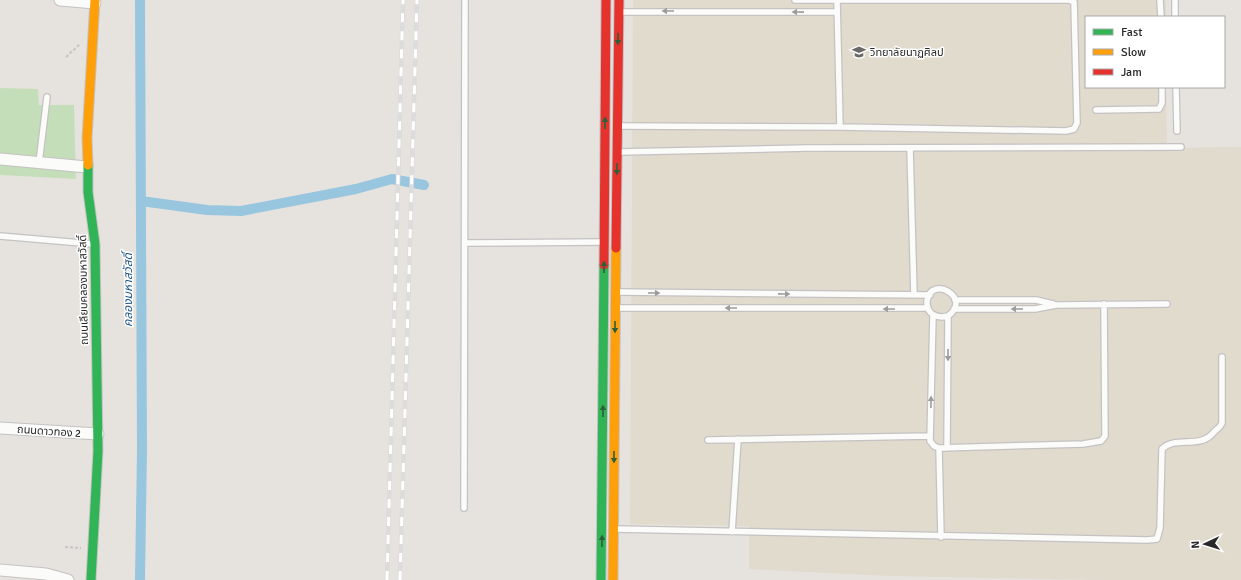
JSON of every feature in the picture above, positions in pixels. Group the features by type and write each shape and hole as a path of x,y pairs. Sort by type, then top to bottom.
{"main road":[{"path":"601,580 606,0"},
{"path":"613,580 618,0"},
{"name":"ถนนเลียบคลองมหาสวัสดิ์","path":"91,580 98,434 95,244 88,192 87,138 95,2"},
{"path":"604,292 615,292"},
{"path":"603,308 615,308"}],"street":[{"path":"60,0 95,2"},
{"path":"0,159 87,167"},
{"name":"ถนนดาวทอง 2","path":"0,428 98,434"},
{"path":"0,570 46,574 68,580"}],"lane":[{"path":"464,508 465,0"},
{"path":"617,126 840,127 1066,131 1074,129 1077,122 1074,2 1069,0 795,0"},
{"path":"837,0 840,127"},
{"path":"1160,0 1160,16"},
{"path":"1175,0 1175,16"},
{"path":"618,12 837,12"},
{"path":"1096,110 1159,109 1162,103 1162,88"},
{"path":"1176,88 1177,131"},
{"path":"39,163 47,97"},
{"path":"617,152 910,148 1181,147"},
{"path":"910,148 914,295"},
{"path":"0,236 95,244"},
{"path":"464,243 604,242"},
{"path":"947,448 948,316 954,309 955,300 950,292 942,289 933,292 928,299 928,308 938,317 948,316"},
{"path":"615,292 930,295"},
{"path":"955,300 1036,300 1056,305"},
{"path":"933,314 930,438 934,446 939,448 947,448 1083,444 1101,441 1105,436 1104,304"},
{"path":"954,309 1035,309 1056,305 1167,304"},
{"path":"615,308 928,308"},
{"path":"614,529 941,537 1157,539 1160,528 1162,449 1165,445 1205,441 1220,428 1222,423 1222,356"},
{"path":"708,440 930,438"},
{"path":"732,532 738,439"},
{"path":"939,448 941,537"}],"shaded area":[{"path":"633,0 1166,0 1166,16 1085,16 1085,88 1166,88 1167,148 1241,147 1241,580 1099,580 891,576 749,569 749,526 630,524"}],"green space":[{"path":"0,88 38,89 39,105 74,105 76,179 0,175"}],"waterway":[{"name":"คลองมหาสวัสดิ์","path":"140,0 142,449 140,580"},
{"path":"141,201 207,210 241,211 356,189 392,179 424,185"}],"railway":[{"path":"387,580 403,0"},
{"path":"400,580 417,0"}],"traffic: fast":[{"path":"88,165 88,192 95,244 98,451 91,580"},
{"path":"601,580 604,265"}],"traffic: slow":[{"path":"88,165 87,138 95,0"},
{"path":"613,580 616,248"}],"traffic: jam":[{"path":"604,265 606,0"},
{"path":"616,248 619,0"}],"place":[{"name":"วิทยาลัยนาฏศิลป","path":"859,52"}]}
